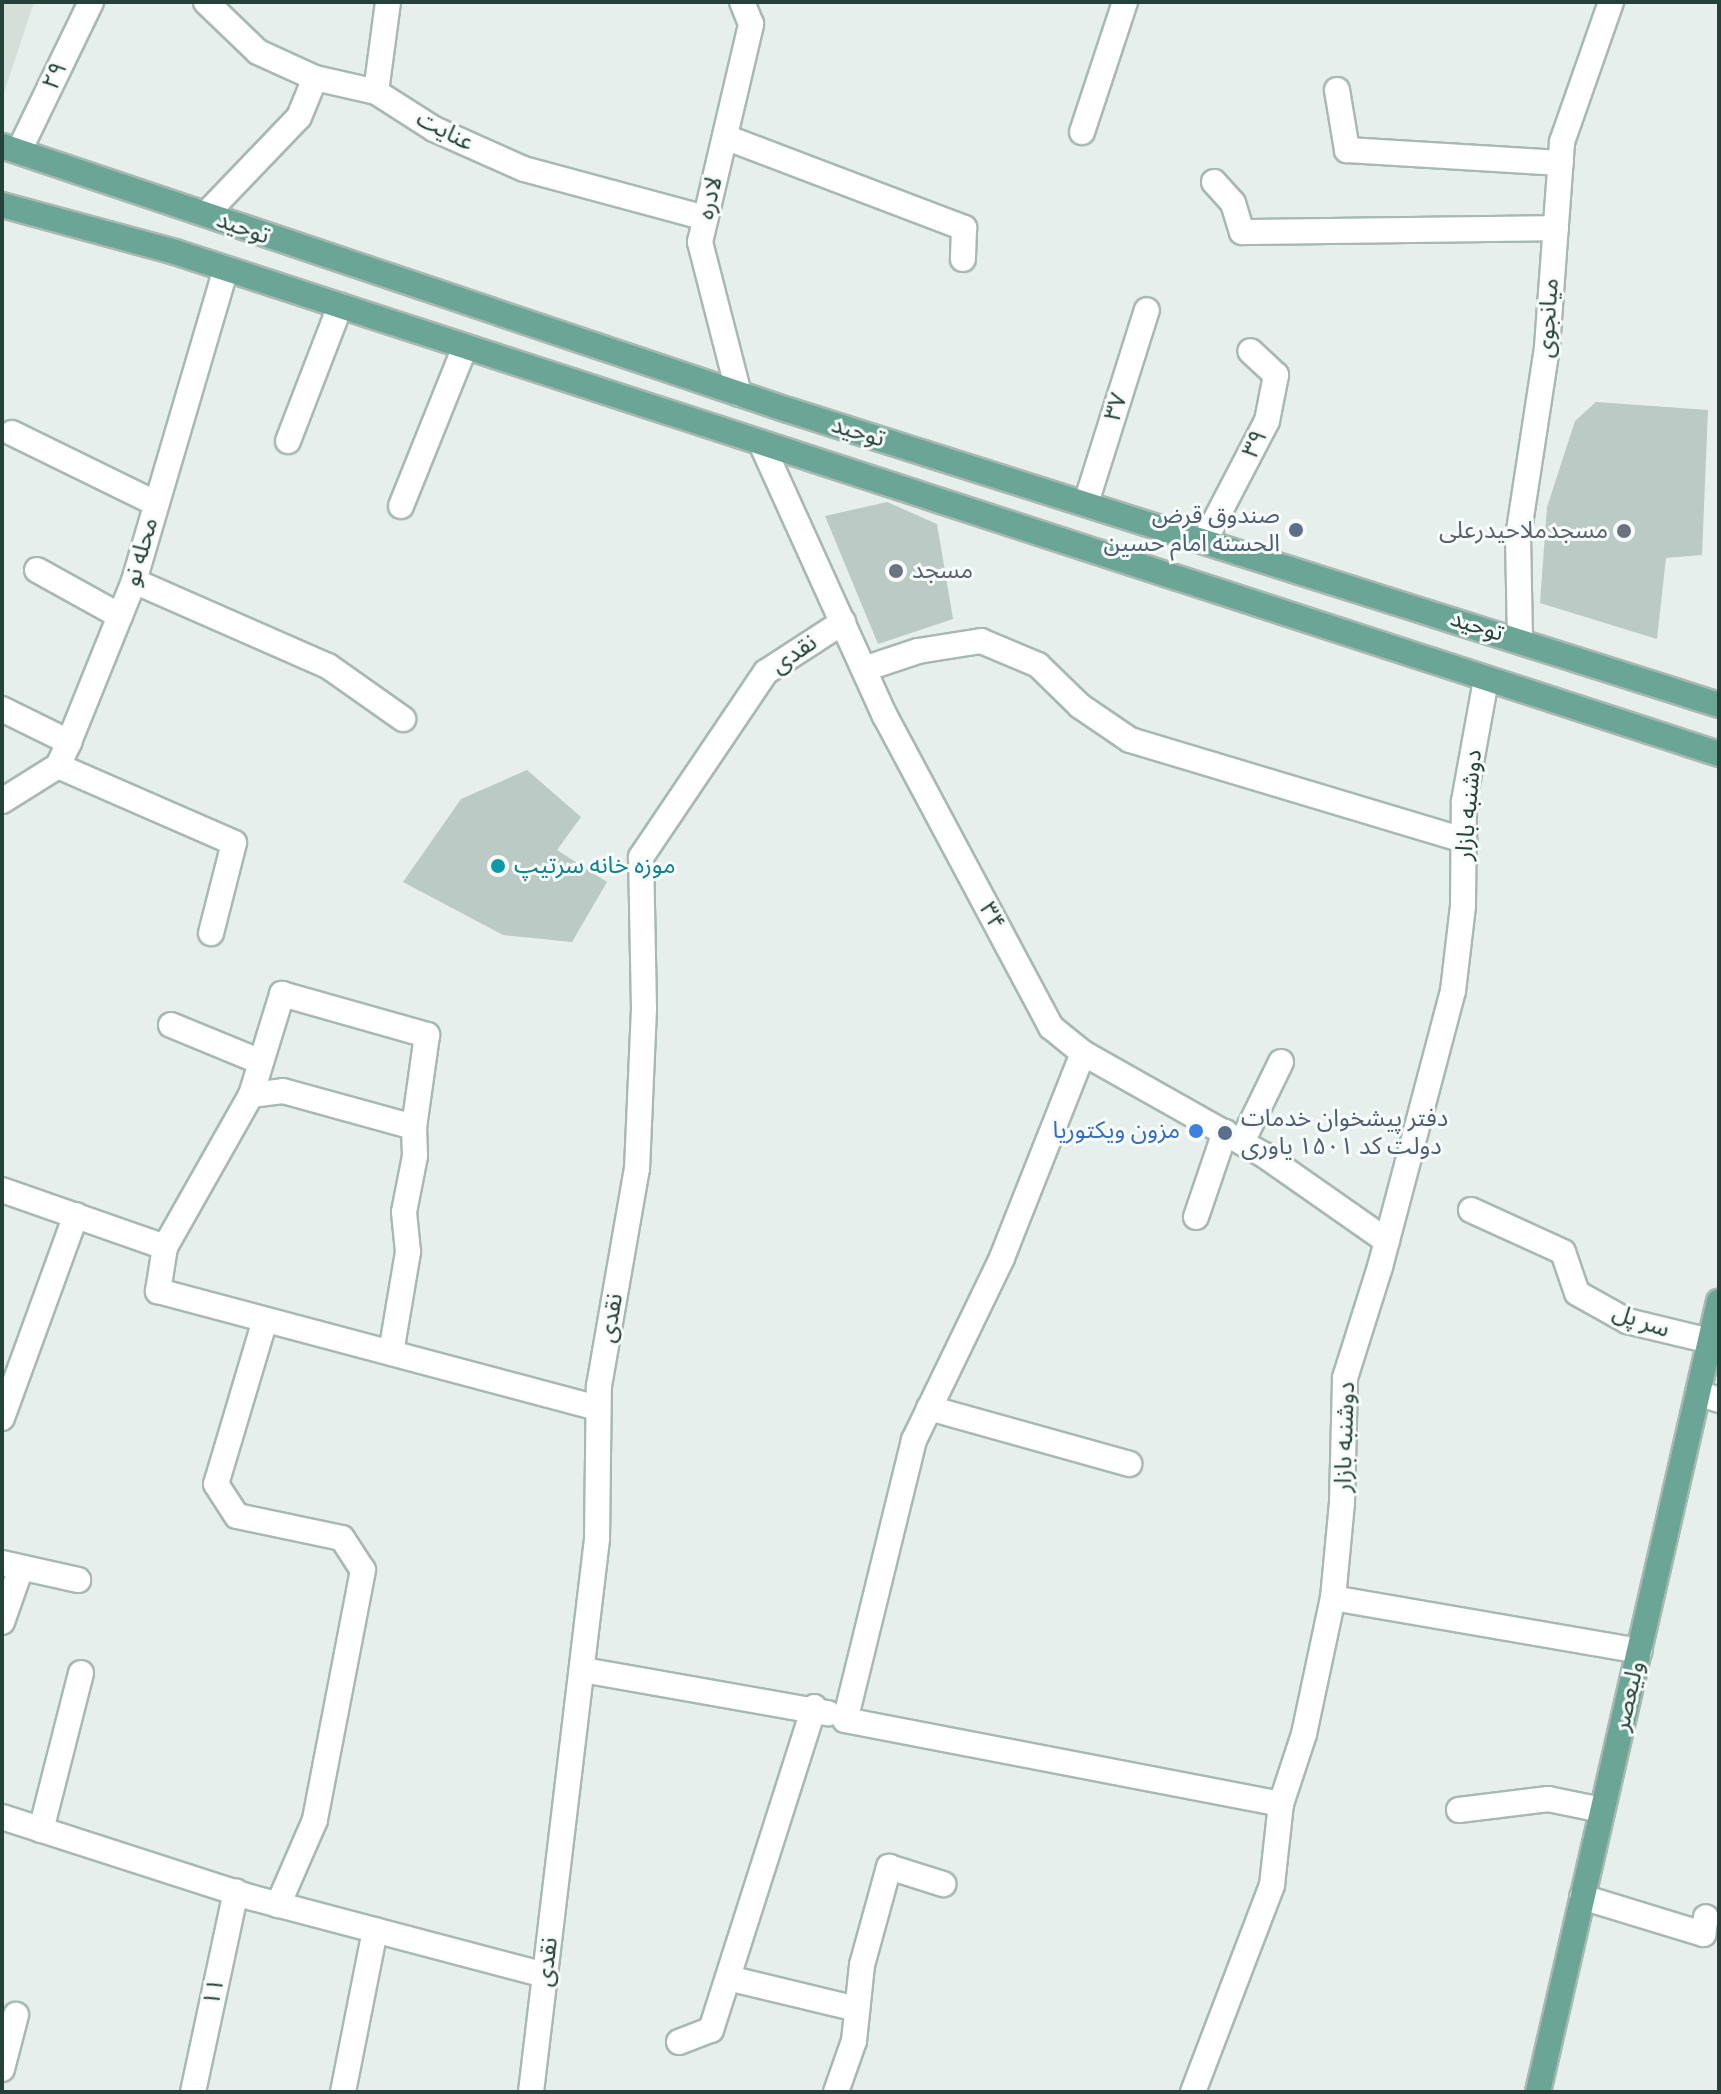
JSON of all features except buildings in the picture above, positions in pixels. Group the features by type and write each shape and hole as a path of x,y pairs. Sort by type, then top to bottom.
{"main road":[{"name":"توحید","path":"11,149 739,394 1719,705"},
{"name":"توحید","path":"2,205 226,269 1719,754"},
{"path":"554,376 567,337"},
{"path":"1687,695 1719,690"},
{"name":"ولیعصر","path":"1538,2092 1639,1651 1708,1397 1710,1341 1719,1301"}],"street":[{"name":"۲۹","path":"11,149 91,2"},
{"name":"عنایت","path":"206,2 258,52 315,78 376,92 434,129 524,169 706,218"},
{"path":"376,92 388,2"},
{"name":"لادره","path":"739,394 700,242 751,24 742,2"},
{"path":"1082,132 1125,2"},
{"path":"1599,2 1611,2"},
{"name":"میانجوی","path":"1520,640 1518,537 1547,347 1562,142 1611,2"},
{"path":"206,214 299,117 315,78"},
{"path":"1337,90 1347,150 1561,163"},
{"path":"725,137 964,228 963,259"},
{"path":"1214,182 1233,203 1242,232 1556,228"},
{"name":"محله نو","path":"58,766 134,581 226,269"},
{"path":"288,441 340,306"},
{"name":"۳۷","path":"1086,503 1147,310"},
{"path":"401,506 465,347"},
{"name":"۳۹","path":"1205,540 1267,421 1276,375 1250,351"},
{"path":"12,433 155,503"},
{"name":"۳۴","path":"761,443 864,669 1051,1027 1083,1053 1234,1137 1387,1241"},
{"path":"37,570 120,616"},
{"path":"134,581 328,666 403,719"},
{"name":"نقدی","path":"531,2092 597,1539 598,1408 637,1169 644,1009 641,857 766,672 843,622"},
{"path":"864,669 918,651 981,641 1038,665 1080,706 1130,740 1464,840"},
{"name":"دوشنبه بازار","path":"1193,2092 1272,1885 1281,1804 1304,1734 1333,1598 1342,1503 1345,1378 1387,1241 1453,991 1463,906 1464,801 1486,680"},
{"path":"2,709 69,742"},
{"path":"2,801 58,766 234,843 211,933"},
{"path":"391,1353 408,1252 404,1212 415,1156 414,1127 427,1035 282,994 251,1095 165,1247 158,1291 265,1320 598,1408"},
{"path":"171,1025 261,1062"},
{"path":"845,1720 914,1440 1002,1258 1083,1053"},
{"path":"1196,1217 1234,1137 1281,1062"},
{"path":"251,1095 283,1091 414,1127"},
{"path":"2,1190 165,1247"},
{"name":"سر پل","path":"1471,1210 1563,1252 1577,1293 1627,1321 1710,1341"},
{"path":"2,1418 76,1215"},
{"path":"265,1320 216,1484 237,1516 342,1538 363,1570 315,1820 278,1905"},
{"path":"929,1408 1129,1464"},
{"path":"2,1622 12,1566 78,1580"},
{"path":"1333,1598 1639,1651"},
{"path":"583,1670 814,1707 845,1720 1281,1804"},
{"path":"41,1830 81,1673"},
{"path":"679,2042 711,2030 814,1707"},
{"path":"1459,1810 1548,1799 1602,1810"},
{"path":"2,1817 278,1905 545,1975"},
{"path":"836,2092 854,2041 862,1965 889,1867 943,1884"},
{"name":"۱۱","path":"193,2092 236,1892"},
{"path":"1582,1897 1703,1934 1706,1917"},
{"path":"343,2092 375,1930"},
{"path":"728,1978 857,2009"},
{"path":"2,2069 16,2015"}],"shaded area":[{"path":"2,2 34,2 4,93 2,93"}],"place":[{"name":"صندوق قرض الحسنه امام حسین","path":"1296,530"},
{"name":"مسجدملاحیدرعلی","path":"1624,531"},
{"name":"مسجد","path":"896,571"},
{"name":"موزه خانه سرتیپ","path":"498,866"},
{"name":"مزون ویکتوریا","path":"1196,1131"},
{"name":"دفتر پیشخوان خدمات دولت کد ۱۵۰۱ یاوری","path":"1225,1133"}]}
